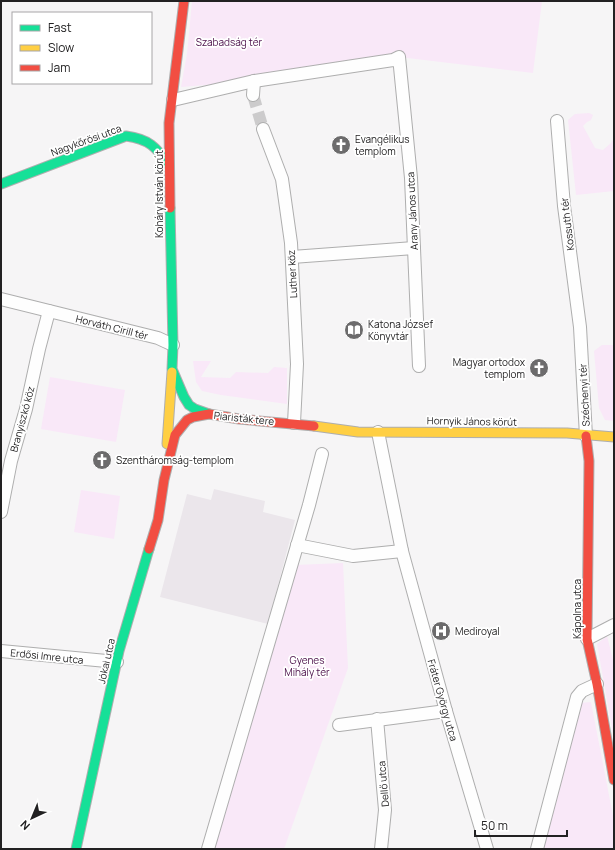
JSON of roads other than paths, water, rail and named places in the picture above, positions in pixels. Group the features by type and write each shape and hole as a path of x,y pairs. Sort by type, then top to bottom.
{"street":[{"name":"Koháry István körút","path":"184,1 169,123 173,345 172,369 189,405 210,414"},
{"name":"Arany János utca","path":"254,81 392,60 399,57 411,178 419,366"},
{"path":"173,100 254,81 253,95"},
{"name":"Kossuth tér","path":"557,122 564,206 580,327"},
{"name":"Luther köz","path":"263,129 282,179 292,257 297,364 294,423"},
{"name":"Nagykőrösi utca","path":"1,184 126,136 138,137 149,141 158,148 169,165"},
{"path":"292,257 414,248"},
{"name":"Horváth Cirill tér","path":"1,299 158,338 173,345"},
{"name":"Branyiszkó köz","path":"1,512 11,462 26,409 49,311"},
{"name":"Széchenyi tér","path":"580,327 586,436 614,437"},
{"path":"164,480 172,369"},
{"name":"Piaristák tere","path":"164,480 175,435 178,429 193,417 210,414 239,419 294,423 358,432"},
{"name":"Hornyik János körút","path":"358,432 426,431 567,433 586,436"},
{"path":"297,545 353,556 402,551 378,432"},
{"name":"Kápolna utca","path":"586,436 589,461 587,639 597,684 614,780"},
{"path":"208,849 309,505 322,454"},
{"name":"Jókai utca","path":"76,849 119,651 158,520 164,480"},
{"name":"Fráter György utca","path":"402,551 446,711 488,849"},
{"path":"587,639 614,625"},
{"name":"Erdősi Imre utca","path":"1,651 117,662"},
{"path":"537,849 577,697 582,691 597,684"},
{"path":"339,725 446,711"},
{"name":"Dellő utca","path":"377,719 385,810 381,849"}],"tunnel":[{"path":"253,95 263,129"}],"place":[{"name":"Evangélikus templom","path":"341,145"},
{"name":"Katona József Könyvtár","path":"354,330"},
{"name":"Magyar ortodox templom","path":"539,368"},
{"name":"Szentháromság-templom","path":"102,460"},
{"name":"Mediroyal","path":"441,631"}],"park label":[{"name":"Szabadság tér","path":"229,42"},
{"name":"Gyenes Mihály tér","path":"307,666"}]}
